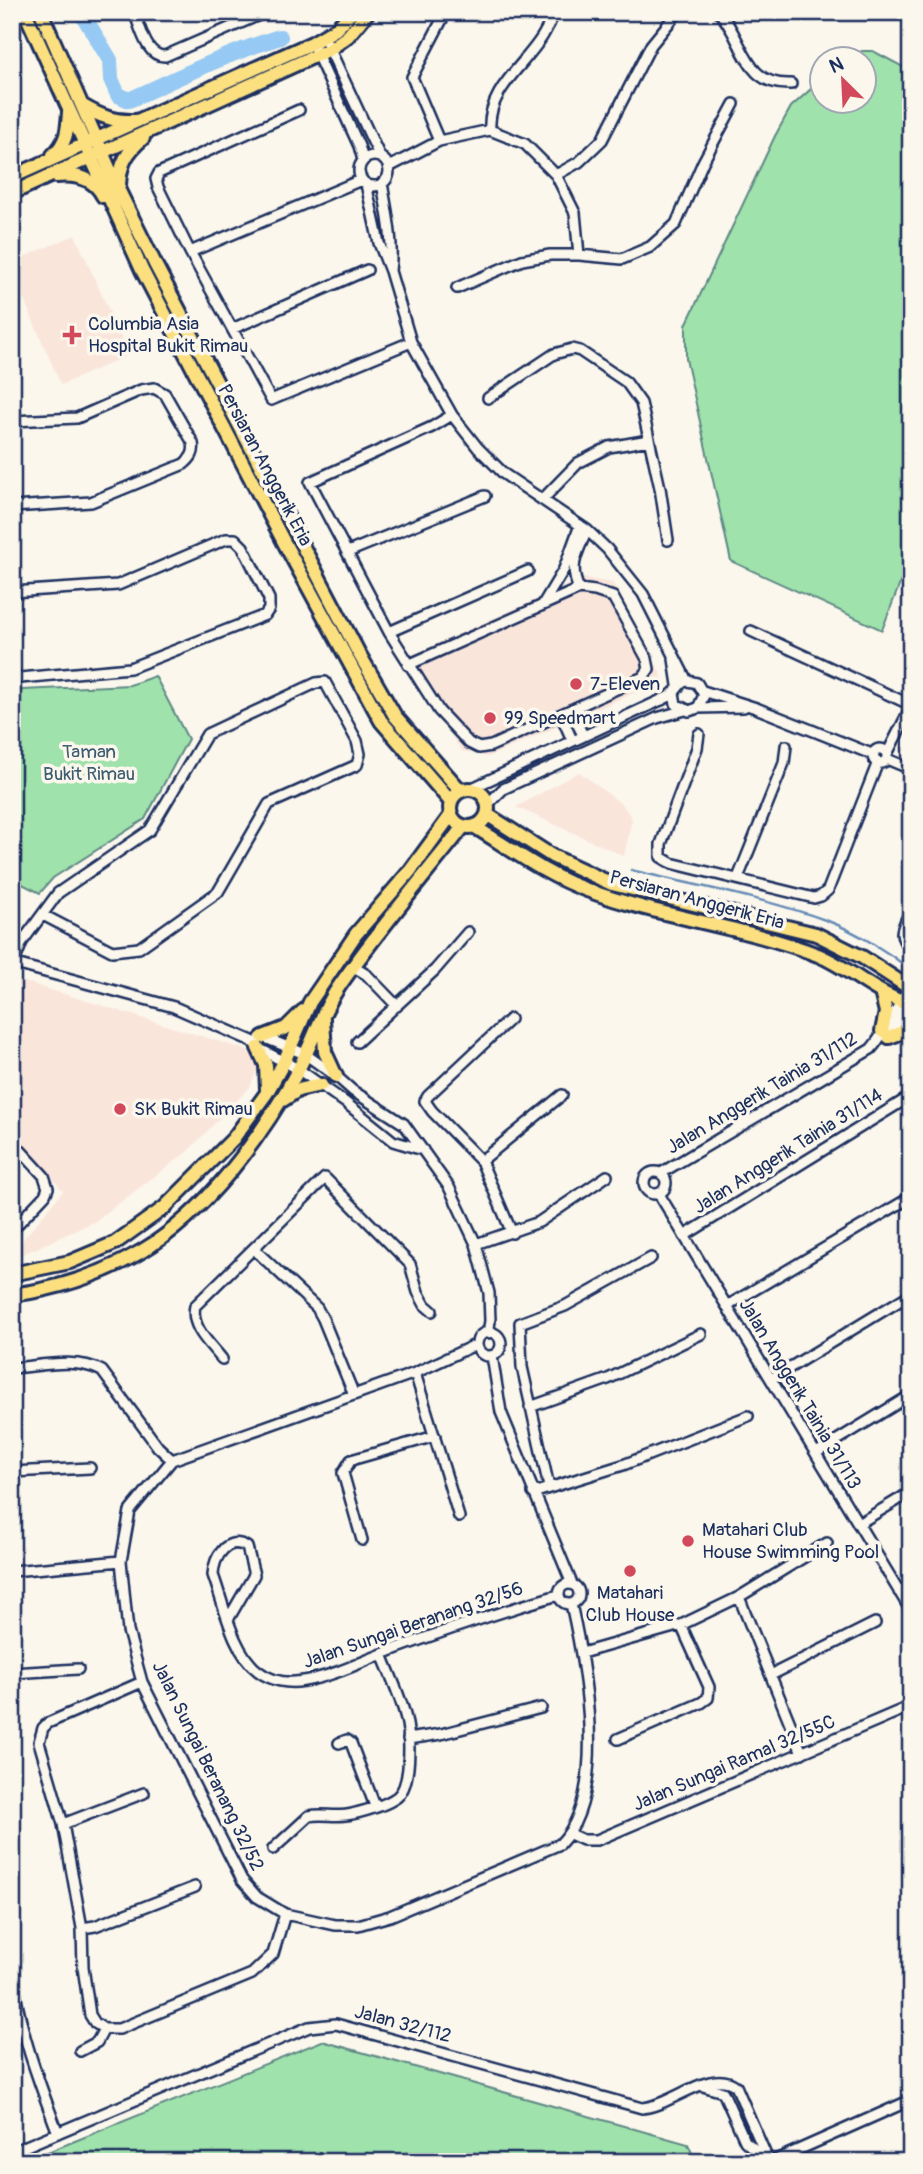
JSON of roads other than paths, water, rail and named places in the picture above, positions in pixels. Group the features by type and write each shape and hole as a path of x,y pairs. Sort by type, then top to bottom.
{"main road":[{"name":"Persiaran Anggerik Eria","path":"25,12 69,111 91,142"},
{"name":"Persiaran Anggerik Eria","path":"41,12 81,106 91,142 142,270 287,548 382,721 451,808"},
{"path":"12,176 312,43 336,29 352,12"},
{"path":"12,192 330,49 348,36 368,12"},
{"path":"81,106 111,119 145,119"},
{"path":"12,176 53,155 62,147 68,130 69,111"},
{"path":"119,191 121,167 127,153 152,131"},
{"name":"Persiaran Anggerik Eria","path":"97,155 119,191 358,652 395,716 465,790"},
{"path":"47,177 75,176 94,183 142,270"},
{"path":"266,1094 266,1065 258,1042 286,1027 310,1002 356,934 410,871 451,808 465,790 481,793 488,809 481,824 469,827 458,824 451,808"},
{"name":"Persiaran Anggerik Eria","path":"488,809 540,849 612,884 817,934 862,957 910,988"},
{"name":"Persiaran Anggerik Eria","path":"469,827 584,889 799,948 849,970 881,992 908,1005"},
{"path":"12,1295 76,1281 124,1261 145,1250 201,1203 252,1144 278,1104 298,1069 323,1012 341,982 469,827"},
{"path":"881,992 886,1012 884,1036 911,1029"},
{"path":"12,1274 70,1262 115,1243 164,1208 233,1139 266,1094 285,1062 310,1002"},
{"path":"323,1012 325,1052 336,1076"},
{"path":"278,1104 298,1090 321,1085"}],"street":[{"path":"134,12 151,52 157,57 165,56 266,12"},
{"path":"439,141 412,77 446,12"},
{"path":"490,131 489,119 502,87 542,38 555,12"},
{"path":"555,175 579,162 602,140 651,45 678,12"},
{"path":"719,12 758,75 772,83 791,84"},
{"path":"190,252 364,182 376,186 386,179 388,167 380,157 324,37"},
{"path":"312,43 359,146 363,160 358,170 364,182 381,250 411,342 452,415 478,448 504,474 583,527 607,549 643,594 687,681"},
{"path":"457,288 522,260 550,255 622,259 650,247 676,224 703,162 734,104"},
{"path":"299,110 159,173 156,179 158,187 271,401 411,342"},
{"path":"388,167 439,141 490,131 524,144 555,175 575,213 579,255"},
{"path":"363,160 380,157"},
{"path":"382,183 393,255 390,271"},
{"path":"232,329 367,270"},
{"path":"488,398 554,354 572,349 580,351 626,382 641,403 660,488 668,540"},
{"path":"12,421 77,418 148,388 154,388 165,394 193,443 191,458 184,464 91,502 12,507"},
{"path":"408,665 579,589 613,597 648,659 649,670 643,677 491,746 479,748 469,743 439,710 408,665 388,632 310,482 432,427 452,415"},
{"path":"542,500 578,463 608,447 649,440"},
{"path":"348,552 485,496"},
{"path":"579,589 573,571 583,527"},
{"path":"543,604 564,569 583,527"},
{"path":"12,592 118,585 226,539 236,539 243,547 269,599 269,609 265,615 130,668 20,677 12,681"},
{"path":"579,549 607,549"},
{"path":"388,632 528,572"},
{"path":"699,734 697,748 661,844 661,857 671,863 814,898 825,894 881,757 911,706 833,667 751,631"},
{"path":"673,650 676,704 685,710"},
{"path":"465,790 583,735 687,681 697,683 703,691 756,708 911,769"},
{"path":"43,915 112,951 139,948 218,892 269,804 357,765 360,754 357,741 325,682 207,734 150,830 58,892 22,942 13,963 174,1007 258,1042 291,1048 305,1054 353,1091 404,1124 449,1187 476,1244 491,1306 488,1333"},
{"path":"698,708 703,700 703,691"},
{"path":"488,809 503,789 657,719 698,708 756,708"},
{"path":"565,712 572,740"},
{"path":"565,712 583,735"},
{"path":"738,878 784,763 786,746"},
{"path":"911,910 901,933 903,940 911,947"},
{"path":"357,1042 435,970 468,932"},
{"path":"12,937 22,942"},
{"path":"354,967 366,975 397,1006"},
{"name":"Jalan Anggerik Tainia 31/112","path":"661,1173 871,1049 908,1005 910,988"},
{"path":"510,1019 425,1101 481,1161 512,1233"},
{"path":"258,1042 321,1085 393,1141 423,1150"},
{"path":"481,1161 562,1095"},
{"name":"Jalan Anggerik Tainia 31/114","path":"684,1236 911,1096"},
{"path":"374,1126 384,1110"},
{"path":"12,1141 44,1175 48,1188 45,1195 12,1230"},
{"path":"650,1173 661,1173 667,1183 665,1190 659,1194 648,1192 644,1182 650,1173"},
{"path":"476,1244 538,1222 607,1176"},
{"path":"222,1359 197,1327 193,1314 195,1306 200,1298 255,1250 325,1178 410,1264 418,1292 432,1311"},
{"name":"Jalan Anggerik Tainia 31/113","path":"659,1194 911,1611"},
{"path":"727,1306 911,1197"},
{"path":"255,1250 317,1308 324,1319 354,1395"},
{"path":"549,1487 522,1367 520,1323 565,1306 651,1258"},
{"path":"771,1379 911,1294"},
{"path":"12,1368 77,1363 89,1364 102,1371 158,1447 172,1460 415,1373 477,1344 480,1336 488,1333 497,1336 500,1344 499,1350 492,1356"},
{"path":"530,1407 608,1379 701,1334"},
{"path":"477,1344 481,1353 492,1356"},
{"path":"492,1356 500,1412 572,1584 579,1593 577,1600 571,1604 564,1603 558,1595 562,1586 572,1584"},
{"path":"415,1373 459,1517"},
{"path":"816,1453 911,1395"},
{"path":"533,1493 623,1465 748,1416"},
{"path":"362,1540 343,1473 351,1460 435,1436"},
{"name":"Jalan Sungai Beranang 32/52","path":"172,1460 130,1511 121,1561 128,1631 142,1682 242,1880 257,1897 285,1914 347,1926 374,1922 560,1844 570,1834"},
{"path":"12,1472 90,1468"},
{"path":"858,1524 911,1492"},
{"name":"Jalan Sungai Beranang 32/56","path":"229,1618 254,1575 247,1547 240,1543 222,1549 214,1566 214,1575 236,1640 245,1659 260,1672 277,1681 303,1682 446,1630 558,1595"},
{"path":"582,1653 681,1625 739,1597 827,1543"},
{"path":"12,1571 121,1561"},
{"path":"899,1592 911,1585"},
{"path":"739,1597 802,1753"},
{"path":"570,1834 589,1779 590,1753 582,1653 571,1604"},
{"path":"771,1675 875,1623"},
{"path":"618,1739 708,1698 709,1687 681,1625"},
{"path":"273,1849 309,1816 338,1817 375,1806 396,1797 403,1790 406,1781 408,1739 406,1719 382,1654"},
{"path":"12,1673 78,1669"},
{"path":"142,1682 43,1728 38,1742 63,1824 82,1928 83,1966 90,2015 95,2023 104,2029 119,2029 252,1975 273,1954 285,1914"},
{"name":"Jalan Sungai Ramal 32/55C","path":"570,1834 583,1840 597,1840 911,1706"},
{"path":"408,1739 441,1734 541,1708"},
{"path":"340,1743 347,1740 351,1743 375,1806"},
{"path":"63,1824 144,1793"},
{"path":"82,1928 95,1926 195,1887"},
{"path":"12,1971 15,2013 58,2133"},
{"name":"Jalan 32/112","path":"12,2152 309,2028 336,2024 642,2108 654,2106 718,2078 730,2081 736,2086 770,2162"},
{"path":"80,2051 97,2042 104,2029"},
{"path":"701,2085 723,2092 745,2141 770,2162 911,2100"}],"waterway":[{"path":"81,12 110,60 111,79 118,95 129,100 223,58 280,37"},
{"path":"631,870 756,899 828,921 871,942 911,970"}],"place":[{"name":"Columbia Asia Hospital Bukit Rimau","path":"72,335"},
{"name":"7-Eleven","path":"576,684"},
{"name":"99 Speedmart","path":"490,718"},
{"name":"SK Bukit Rimau","path":"120,1109"},
{"name":"Matahari Club House Swimming Pool","path":"688,1541"},
{"name":"Matahari Club House","path":"630,1571"}],"park label":[{"name":"Taman Bukit Rimau","path":"89,763"}]}
